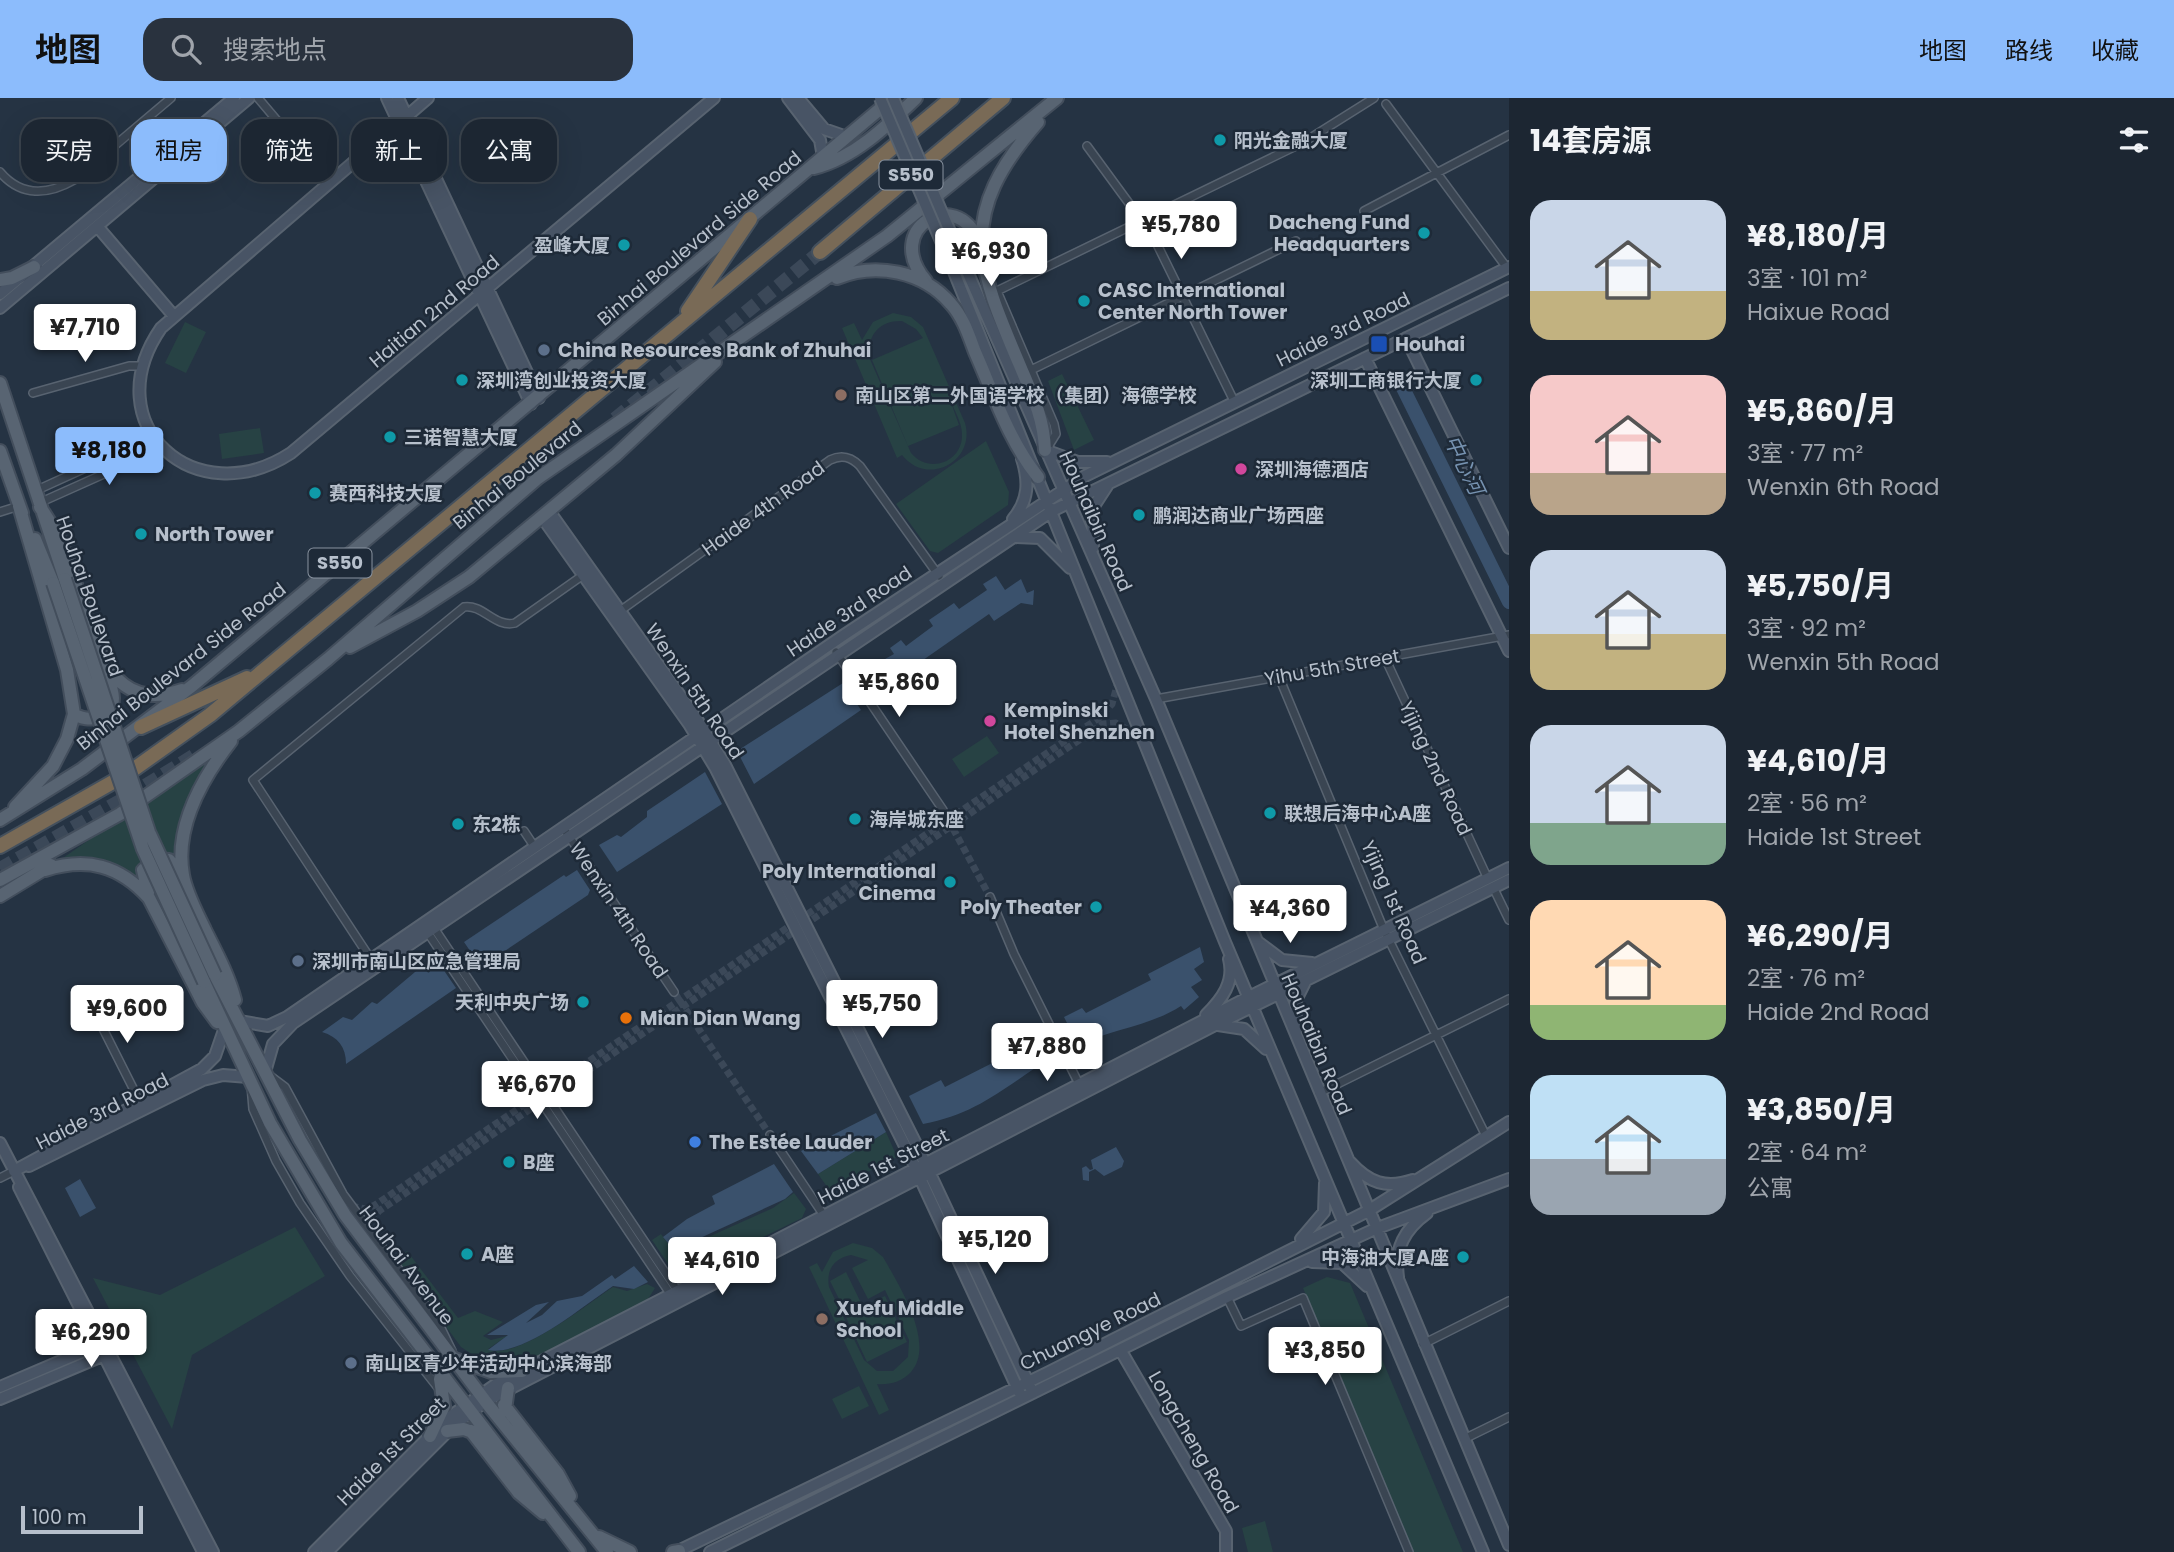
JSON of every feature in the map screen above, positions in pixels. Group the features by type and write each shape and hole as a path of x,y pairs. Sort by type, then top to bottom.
{"highway":[{"name":"Binhai Boulevard","path":"0,846 127,774 210,715 952,98"},
{"name":"S550","path":"820,252 1003,98"},
{"path":"677,326 750,219"},
{"path":"141,727 264,670"}],"main road":[{"path":"0,294 234,98"},
{"path":"0,308 250,98"},
{"path":"387,98 402,119"},
{"path":"398,98 403,119"},
{"path":"404,119 428,98"},
{"name":"Haitian 2nd Road","path":"156,442 183,464 206,473 240,475 267,467 304,444 714,98"},
{"path":"788,98 820,140 823,158"},
{"path":"798,98 824,129 847,137"},
{"path":"880,98 985,328"},
{"path":"893,98 957,264"},
{"name":"Binhai Boulevard Side Road","path":"0,819 49,791 141,727 192,686 893,98"},
{"path":"811,169 836,162 864,143 916,98"},
{"path":"981,252 983,214 998,175 1023,139 1058,98"},
{"name":"Binhai Boulevard","path":"0,880 120,814 239,731 328,659 538,478 818,287 930,203 1058,98"},
{"path":"337,175 351,164"},
{"path":"156,442 140,402 141,366 153,340 173,315 329,182"},
{"path":"432,182 535,401"},
{"path":"1007,526 1022,506 1027,490 1027,474 960,317 951,304 932,287 911,256 913,236 922,224 943,215 961,218 975,233 995,307 1044,423 1045,450 1084,463 1117,459"},
{"path":"97,226 173,315"},
{"path":"0,280 12,278 34,267"},
{"name":"Haide 3rd Road","path":"239,1021 257,1025 278,1022 370,958 428,926 703,738 831,644 1006,541 1050,505 1063,490 1117,459 1508,267"},
{"path":"818,287 854,272 876,270 909,275 932,287"},
{"name":"Haide 3rd Road","path":"703,738 838,654 1007,526 1050,505 1069,502 1509,288"},
{"name":"Houhaibin Road","path":"985,328 1069,502 1156,699 1253,938 1509,1545"},
{"name":"Houhaibin Road","path":"985,328 1075,574 1225,943 1483,1552"},
{"path":"1406,338 1508,542"},
{"path":"328,659 444,595 617,455 733,344"},
{"path":"1365,358 1506,636 1509,651"},
{"name":"Houhai Boulevard","path":"0,383 38,500 59,581 149,832 210,978"},
{"name":"Houhai Boulevard","path":"0,451 19,506 59,581"},
{"path":"1020,455 1038,477"},
{"path":"1093,555 1092,509 1096,499 1114,480"},
{"path":"38,500 64,548 113,697 111,706 95,719 84,719 74,714"},
{"path":"0,819 53,766 67,739 74,714 67,670 19,506"},
{"name":"Wenxin 5th Road","path":"545,514 703,738"},
{"path":"1006,541 1027,536 1040,538 1075,574"},
{"name":"Wenxin 5th Road","path":"587,572 620,611 703,738 809,928 1025,1390"},
{"path":"101,658 119,683 138,694 162,696 192,686"},
{"path":"183,877 182,843 190,814 205,779 239,731"},
{"path":"0,895 45,870 120,814"},
{"name":"Haide 3rd Road","path":"265,1072 273,1044 287,1027 534,846 567,833"},
{"path":"224,1030 202,1003 149,898 142,875 151,862 169,860 183,877 229,982 239,1021"},
{"path":"45,870 79,862 95,864 127,877 149,898"},
{"name":"Haide 1st Street","path":"1275,989 1306,979 1387,934 1490,883 1509,868"},
{"name":"Haide 1st Street","path":"1490,883 1509,880"},
{"name":"Haide 1st Street","path":"483,1397 508,1388 677,1297 1082,1088 1193,1026 1275,989 1328,957 1387,934"},
{"path":"1253,938 1282,960 1315,963 1328,957"},
{"path":"1193,1026 1215,1006 1228,987 1232,968 1225,943"},
{"path":"1296,1041 1295,1009 1299,990 1328,957"},
{"name":"Houhai Avenue","path":"210,978 239,1021 300,1140 345,1215 514,1437 607,1552"},
{"name":"Houhai Avenue","path":"210,978 224,1030 284,1150 327,1221 427,1357 579,1552"},
{"name":"Haide 1st Street","path":"1082,1088 1215,1025 1251,1001"},
{"path":"1215,1025 1233,1026 1252,1035 1277,1065"},
{"name":"Haide 3rd Road","path":"142,1106 210,1062 224,1030"},
{"name":"Haide 3rd Road","path":"14,1171 39,1155 142,1106 209,1078 223,1075 249,1081"},
{"name":"Chuangye Road","path":"710,1552 1025,1390 1284,1252 1368,1211 1509,1122"},
{"path":"0,1143 14,1171 23,1202 213,1552"},
{"path":"1344,1154 1377,1184 1401,1184 1435,1170"},
{"path":"1284,1252 1310,1231 1320,1218 1325,1207 1324,1173"},
{"name":"Chuangye Road","path":"676,1552 1025,1390 1121,1351 1227,1297 1351,1239 1509,1180"},
{"path":"1401,1290 1397,1268 1401,1242 1414,1223 1440,1206"},
{"path":"1293,1267 1322,1260 1342,1263 1362,1280 1376,1298"},
{"path":"1221,1286 1227,1297"},
{"name":"Haide 1st Street","path":"314,1552 430,1436 467,1408 522,1371 677,1297"},
{"path":"0,1387 104,1349"},
{"path":"0,1399 104,1349"},
{"path":"104,1349 203,1552"},
{"name":"Longcheng Road","path":"1121,1351 1226,1531 1226,1552"},
{"path":"427,1357 441,1381 444,1399 439,1422 430,1436"},
{"path":"454,1359 491,1372 522,1371"},
{"path":"508,1388 504,1405 514,1437"},
{"path":"504,1405 558,1474 581,1519"},
{"name":"Haide 1st Street","path":"327,1552 447,1432 467,1408"},
{"path":"447,1432 471,1431 505,1456"},
{"path":"471,1431 519,1493 558,1525 573,1552"},
{"path":"591,1533 630,1552"}],"street":[{"path":"0,172 25,190 49,192 61,188 171,98"},
{"path":"258,98 276,119"},
{"path":"1045,450 1056,429 997,291 1312,138 1374,98"},
{"path":"1386,104 1508,267"},
{"path":"1364,211 1509,135"},
{"path":"1087,146 1143,221 1234,401"},
{"path":"1031,370 1296,241"},
{"path":"33,393 129,366 141,366"},
{"path":"38,500 144,456 156,442"},
{"path":"38,500 138,444 156,442"},
{"name":"Haide 4th Road","path":"620,611 836,457 848,457 860,466 940,578"},
{"path":"0,512 19,506"},
{"path":"370,958 253,780 464,607 474,607 510,625 587,572"},
{"name":"Yihu 5th Street","path":"1156,699 1506,636"},
{"path":"831,644 943,810"},
{"name":"Yijing 2nd Road","path":"1385,658 1509,920"},
{"name":"Yijing 1st Road","path":"1279,677 1387,934 1486,1136"},
{"path":"524,831 534,846"},
{"name":"Wenxin 4th Road","path":"567,833 674,992"},
{"path":"990,897 1014,954 1082,1088"},
{"path":"428,926 677,1297"},
{"path":"85,993 142,1106"},
{"path":"1318,1093 1509,999"},
{"path":"249,1081 253,1109 291,1187 350,1276 444,1399"},
{"path":"770,1135 827,1219"},
{"name":"Haide 3rd Road","path":"0,1178 14,1171"},
{"path":"1227,1297 1241,1326 1303,1297 1409,1552"},
{"path":"1423,1344 1509,1301"},
{"path":"1464,1439 1509,1417"}],"green space":[{"path":"893,313 911,317 923,327 965,423 963,449 947,466 924,469 912,464 902,455 897,458 842,328 854,323 862,340 873,322","holes":["902,321 916,329 923,338 872,360 908,446 959,425 949,397 961,425 961,444 951,458 935,464 926,463 911,453 869,357 870,342 881,326"]},
{"path":"185,322 206,332 186,373 165,363"},
{"path":"1062,374 1094,440 1074,450 1048,381"},
{"path":"260,428 264,453 222,459 219,434"},
{"path":"986,441 1009,492 1008,505 938,553 930,551 896,504"},
{"path":"987,736 999,753 964,777 952,759"},
{"path":"220,749 189,801 180,829 176,860 140,867 136,881 60,860"},
{"path":"886,1132 897,1157 830,1191 818,1174"},
{"path":"794,1193 806,1209 802,1218 693,1271 670,1267 652,1240 661,1234 675,1252 773,1208"},
{"path":"295,1227 325,1276 192,1355 172,1429 93,1278 160,1295"},
{"path":"853,1243 872,1248 883,1257 905,1298 917,1331 918,1360 911,1372 895,1382 877,1384 889,1410 879,1415 809,1267 817,1263 822,1272 833,1252","holes":["851,1255 868,1260 852,1268 868,1299 885,1290 909,1340 908,1357 893,1371 877,1371 864,1360 829,1287 830,1270 840,1259"]},
{"path":"407,1251 458,1318 475,1311 503,1322 483,1336 491,1340 507,1336 488,1349 500,1351 516,1347 552,1329 613,1287 627,1291 647,1284 655,1288 645,1304 515,1369 498,1371 461,1347 396,1259"},
{"path":"846,1272 861,1303 845,1311 830,1281"},
{"path":"1327,1277 1350,1283 1463,1552 1413,1552 1303,1288"},
{"path":"885,1296 907,1342 867,1362 845,1315"},
{"path":"859,1386 869,1406 842,1419 832,1399"},
{"path":"1265,1521 1273,1552 1248,1552 1242,1528"}],"water":[{"path":"996,576 1005,590 1021,579 1027,593 1034,590 1033,605 1021,603 994,621 989,614 883,688 869,668 894,654 890,648 901,640 906,646 933,626 929,620 954,603 959,609 987,590 983,584"},
{"path":"843,683 861,710 754,784 737,751"},
{"path":"705,772 722,804 617,872 599,845 617,835 621,837 647,817 647,811"},
{"path":"577,870 590,890 588,895 481,967 464,942 564,875 566,877"},
{"path":"1200,947 1204,962 1194,969 1202,980 1191,987 1199,997 1184,1010 1181,1006 1157,1018 1078,1045 1064,1017 1082,1008 1086,1013 1151,980 1148,974"},
{"path":"434,956 456,988 346,1064 340,1044 322,1032 343,1017 352,1020 372,1002 377,1004"},
{"path":"1038,1029 1052,1057 976,1106 923,1124 909,1096 941,1080 945,1087 1020,1049 1016,1040"},
{"path":"876,1113 886,1132 818,1174 801,1151"},
{"path":"1116,1147 1124,1161 1122,1167 1104,1176 1095,1169 1089,1172 1089,1181 1083,1180 1082,1168 1086,1166 1090,1170 1093,1169 1091,1160"},
{"path":"774,1164 793,1192 785,1199 674,1250 663,1237 687,1219 715,1204 712,1196"},
{"path":"80,1179 96,1208 80,1217 65,1188"},
{"path":"634,1266 648,1282 634,1289 613,1286 536,1338 503,1350 488,1350 508,1335 487,1335 536,1305 549,1302 526,1323 542,1315 557,1301 582,1296 612,1275 615,1279"}],"waterway":[{"name":"中心河","path":"1401,384 1509,602"}],"tunnel":[{"path":"615,419 820,252"},
{"path":"351,1206 366,1209 375,1205 1099,718 1112,704 1118,682"},
{"path":"370,1232 373,1219 379,1211 1103,724 1116,723 1139,736"},
{"path":"0,869 195,755"},
{"path":"943,810 990,897"},
{"path":"674,992 770,1135"}],"place":[{"name":"阳光金融大厦","path":"1220,140"},
{"name":"Dacheng Fund Headquarters","path":"1424,233"},
{"name":"盈峰大厦","path":"624,245"},
{"name":"CASC International Center North Tower","path":"1084,301"},
{"name":"Houhai","path":"1379,344"},
{"name":"China Resources Bank of Zhuhai","path":"544,350"},
{"name":"深圳湾创业投资大厦","path":"462,380"},
{"name":"深圳工商银行大厦","path":"1476,380"},
{"name":"南山区第二外国语学校（集团）海德学校","path":"841,395"},
{"name":"三诺智慧大厦","path":"390,437"},
{"name":"深圳海德酒店","path":"1241,469"},
{"name":"赛西科技大厦","path":"315,493"},
{"name":"鹏润达商业广场西座","path":"1139,515"},
{"name":"North Tower","path":"141,534"},
{"name":"Kempinski Hotel Shenzhen","path":"990,721"},
{"name":"联想后海中心A座","path":"1270,813"},
{"name":"海岸城东座","path":"855,819"},
{"name":"东2栋","path":"458,824"},
{"name":"Poly International Cinema","path":"950,882"},
{"name":"Poly Theater","path":"1096,907"},
{"name":"深圳市南山区应急管理局","path":"298,961"},
{"name":"天利中央广场","path":"583,1002"},
{"name":"Mian Dian Wang","path":"626,1018"},
{"name":"The Estée Lauder","path":"695,1142"},
{"name":"B座","path":"509,1162"},
{"name":"A座","path":"467,1254"},
{"name":"中海油大厦A座","path":"1463,1257"},
{"name":"Xuefu Middle School","path":"822,1319"},
{"name":"南山区青少年活动中心滨海部","path":"351,1363"}]}
